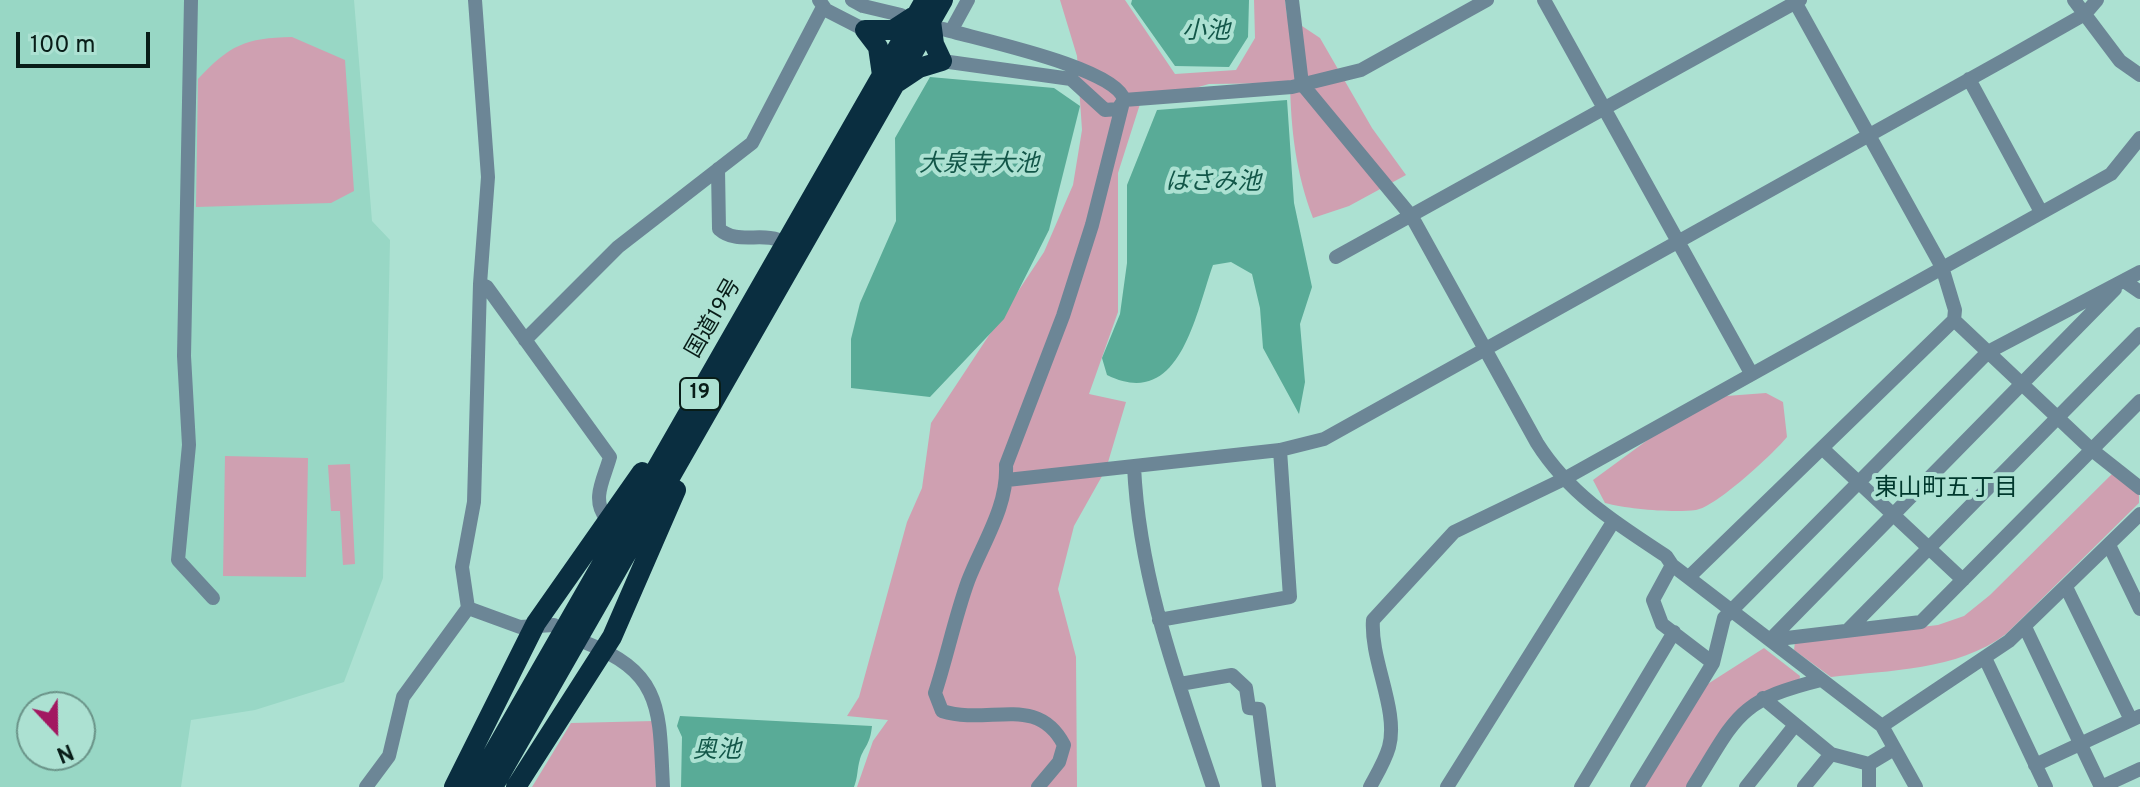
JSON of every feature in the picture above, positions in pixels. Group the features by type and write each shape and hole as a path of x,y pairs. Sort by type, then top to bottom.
{"highway":[{"name":"国道19号","path":"474,787 684,437 888,80 921,15 943,0"},
{"path":"921,15 942,61 888,80 878,47 865,30 893,30 921,15"},
{"name":"国道19号","path":"493,787 786,243 888,80"},
{"path":"454,787 606,518 665,440 684,437 690,459 604,649 516,787"}],"street":[{"path":"191,0 184,356 189,445 178,560 213,598"},
{"path":"366,787 389,756 403,697 468,608 462,567 474,502 480,284 488,177 475,0"},
{"path":"852,0 921,15 1074,66 1118,87 1123,103 1092,225 1063,316 1006,465 1007,480 994,522 968,582 935,693 942,711 960,716 1027,715 1043,718 1055,728 1064,745 1059,762 1038,787"},
{"path":"921,15 968,0"},
{"path":"1292,0 1302,84 1412,217 1537,443 1564,479 1613,522 1666,556 1672,565 1882,726 1916,787"},
{"path":"942,61 1071,79 1105,110 1123,103 1302,84 1361,70 1487,0"},
{"path":"1544,0 1751,373"},
{"path":"2074,0 2120,61 2140,75"},
{"path":"1007,480 1280,450 1324,439 2085,14 2097,0"},
{"path":"1336,257 1797,1 1942,267 1955,310 1954,320 1689,577"},
{"path":"525,340 618,247 752,143 821,4 865,30"},
{"path":"1969,79 2041,212"},
{"path":"1370,787 1390,744 1390,727 1372,632 1373,620 1454,532 1564,479 2111,174 2140,138"},
{"path":"718,169 716,219 719,229 732,238 768,236 786,243"},
{"path":"1637,787 1713,663 1724,618 1988,352 2140,272"},
{"path":"2124,281 2140,292"},
{"path":"1770,640 2124,281"},
{"path":"480,284 487,287 610,457 598,497 598,508 606,518"},
{"path":"1954,320 2092,450 2140,488"},
{"path":"1848,630 2140,334"},
{"path":"1770,640 1921,622 2140,401"},
{"path":"1823,449 1963,580"},
{"path":"1159,620 1290,597 1280,450"},
{"path":"1134,466 1137,524 1159,620 1213,787"},
{"path":"1882,726 1985,658 2025,627 2140,514"},
{"path":"1447,787 1613,522"},
{"path":"2109,545 2140,609"},
{"path":"1672,565 1653,600 1662,624 1713,663"},
{"path":"2035,765 2136,718 2066,587"},
{"path":"468,608 520,627 545,624"},
{"path":"2025,627 2101,787 2140,769"},
{"path":"1581,787 1674,632"},
{"path":"584,642 604,649 634,667 648,686 655,706 663,787"},
{"path":"1985,658 2046,787"},
{"path":"1180,684 1232,675 1246,688 1249,708 1259,709 1269,787"},
{"path":"1693,787 1733,723 1750,704 1821,680"},
{"path":"1763,698 1831,754 1869,764 1894,749"},
{"path":"1746,787 1795,725"},
{"path":"1804,787 1831,754"},
{"path":"1869,764 1869,787"}],"shaded area":[{"path":"0,0 354,0 372,221 390,240 383,578 344,682 255,710 191,720 181,787 0,787"},
{"path":"1060,0 1125,0 1175,74 1236,70 1255,38 1254,0 1285,0 1287,16 1320,38 1372,128 1406,175 1349,206 1313,218 1302,185 1296,152 1290,83 1209,84 1140,104 1118,173 1118,312 1089,394 1126,402 1106,469 1074,526 1058,589 1076,657 1077,787 857,787 873,741 888,720 847,716 859,697 907,522 922,488 931,423 1044,252 1073,185 1082,130 1077,56"},
{"path":"292,37 345,60 354,191 331,203 196,207 198,79 220,58 239,46 262,39"},
{"path":"1766,393 1783,402 1787,437 1717,500 1705,507 1686,511 1650,510 1605,503 1593,480 1668,425 1726,396"},
{"path":"225,456 308,458 306,577 223,576"},
{"path":"350,464 355,564 343,565 340,511 331,511 328,465"},
{"path":"2113,473 2139,494 2139,503 2006,634 1987,646 1922,667 1831,677 1794,650 1795,642 1938,625 1964,616 1990,595"},
{"path":"1764,648 1800,676 1799,682 1764,692 1688,787 1641,787 1703,687"},
{"path":"654,721 656,787 532,787 571,723"}],"water":[{"name":"小池","path":"1132,0 1249,0 1248,37 1229,67 1175,66 1131,4"},
{"name":"大泉寺大池","path":"930,77 1054,88 1080,106 1049,230 1004,319 930,397 851,388 851,339 860,303 896,221 895,138"},
{"name":"はさみ池","path":"1287,100 1294,203 1312,287 1300,324 1305,382 1299,414 1263,348 1260,308 1252,274 1231,262 1213,265 1191,331 1168,369 1152,380 1132,383 1107,375 1102,358 1120,314 1127,263 1127,185 1157,110"},
{"name":"奥池","path":"680,716 872,726 854,787 681,787 682,737 677,726"}],"district":[{"name":"東山町五丁目","path":"1946,490"}]}
